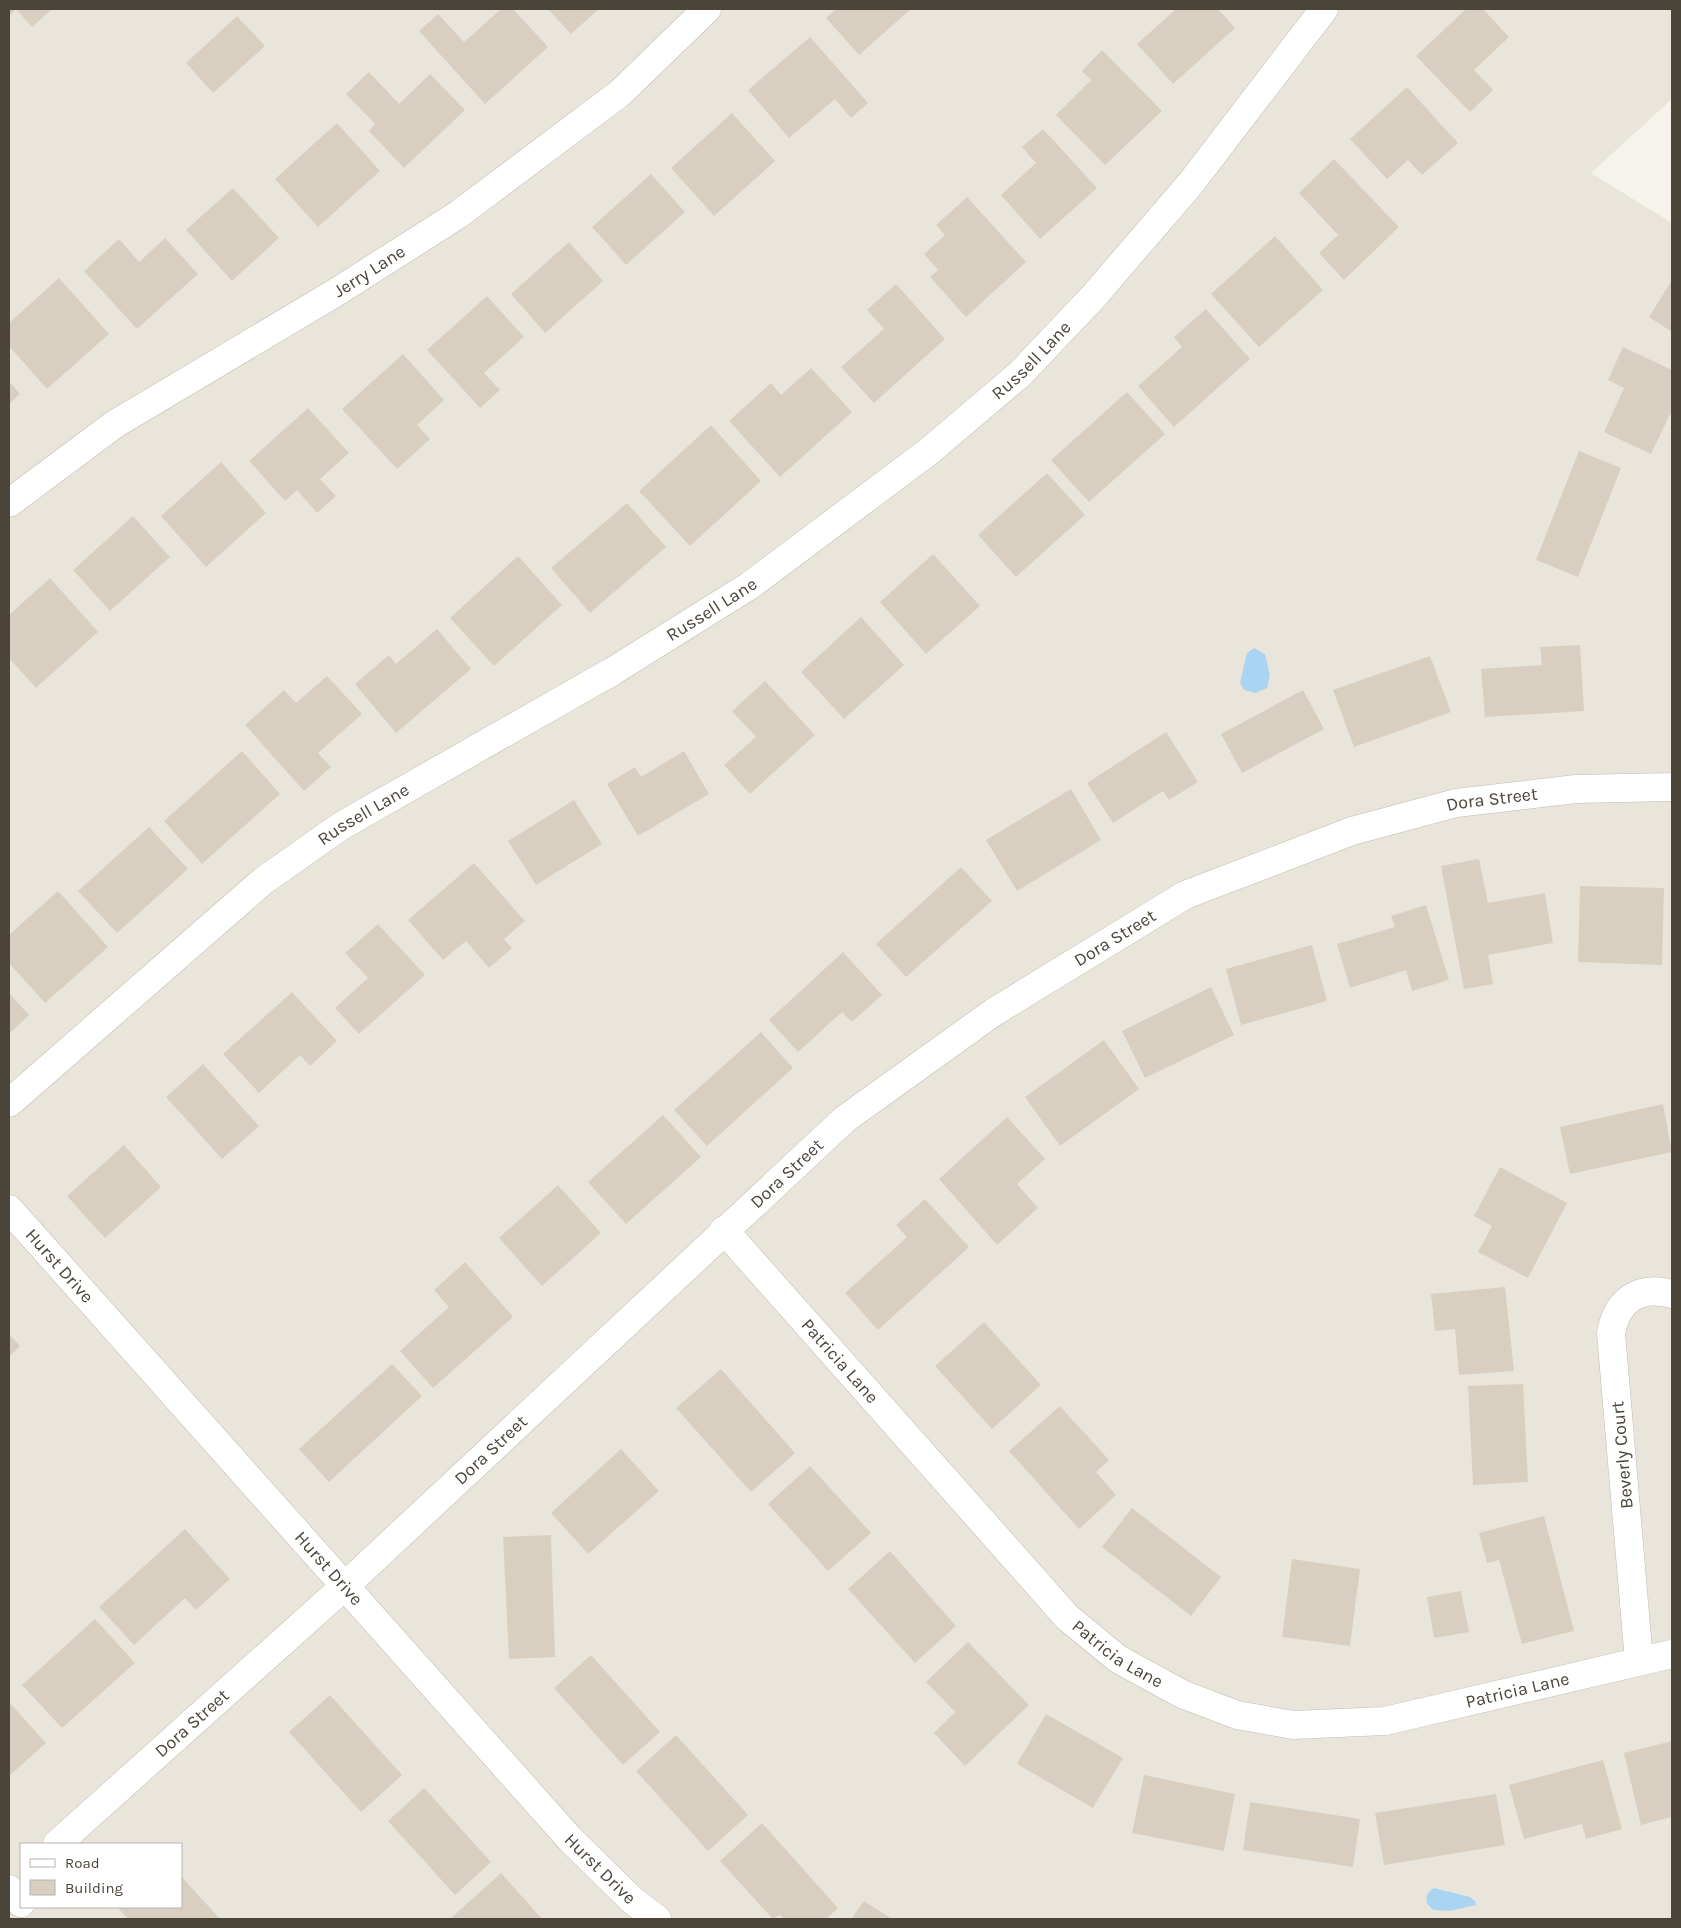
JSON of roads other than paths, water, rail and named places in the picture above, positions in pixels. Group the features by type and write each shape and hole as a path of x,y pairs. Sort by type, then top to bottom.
{"street":[{"name":"Jerry Lane","path":"9,502 115,424 335,294 459,214 619,94 707,9"},
{"name":"Russell Lane","path":"9,1103 262,881 341,826 613,671 749,586 928,452 1020,374 1094,297 1191,183 1324,9"},
{"name":"Dora Street","path":"58,1843 346,1585 845,1119 994,1012 1185,895 1352,830 1456,803 1576,789 1672,782"},
{"name":"Hurst Drive","path":"9,1208 570,1839 632,1900 657,1919"},
{"name":"Patricia Lane","path":"724,1230 1067,1617 1118,1659 1182,1694 1237,1715 1293,1726 1385,1721 1672,1654"},
{"name":"Beverly Court","path":"1639,1661 1611,1334 1614,1319 1621,1307 1632,1297 1645,1292 1659,1290 1672,1294"},
{"path":"20,1877 9,1888 20,1903"},
{"path":"25,1908 35,1919"}],"water":[{"path":"1254,648 1265,654 1270,675 1267,688 1255,693 1244,690 1240,683 1247,653"},
{"path":"1434,1888 1470,1897 1475,1901 1476,1905 1449,1911 1434,1910 1428,1905 1426,1899 1428,1893"}]}
